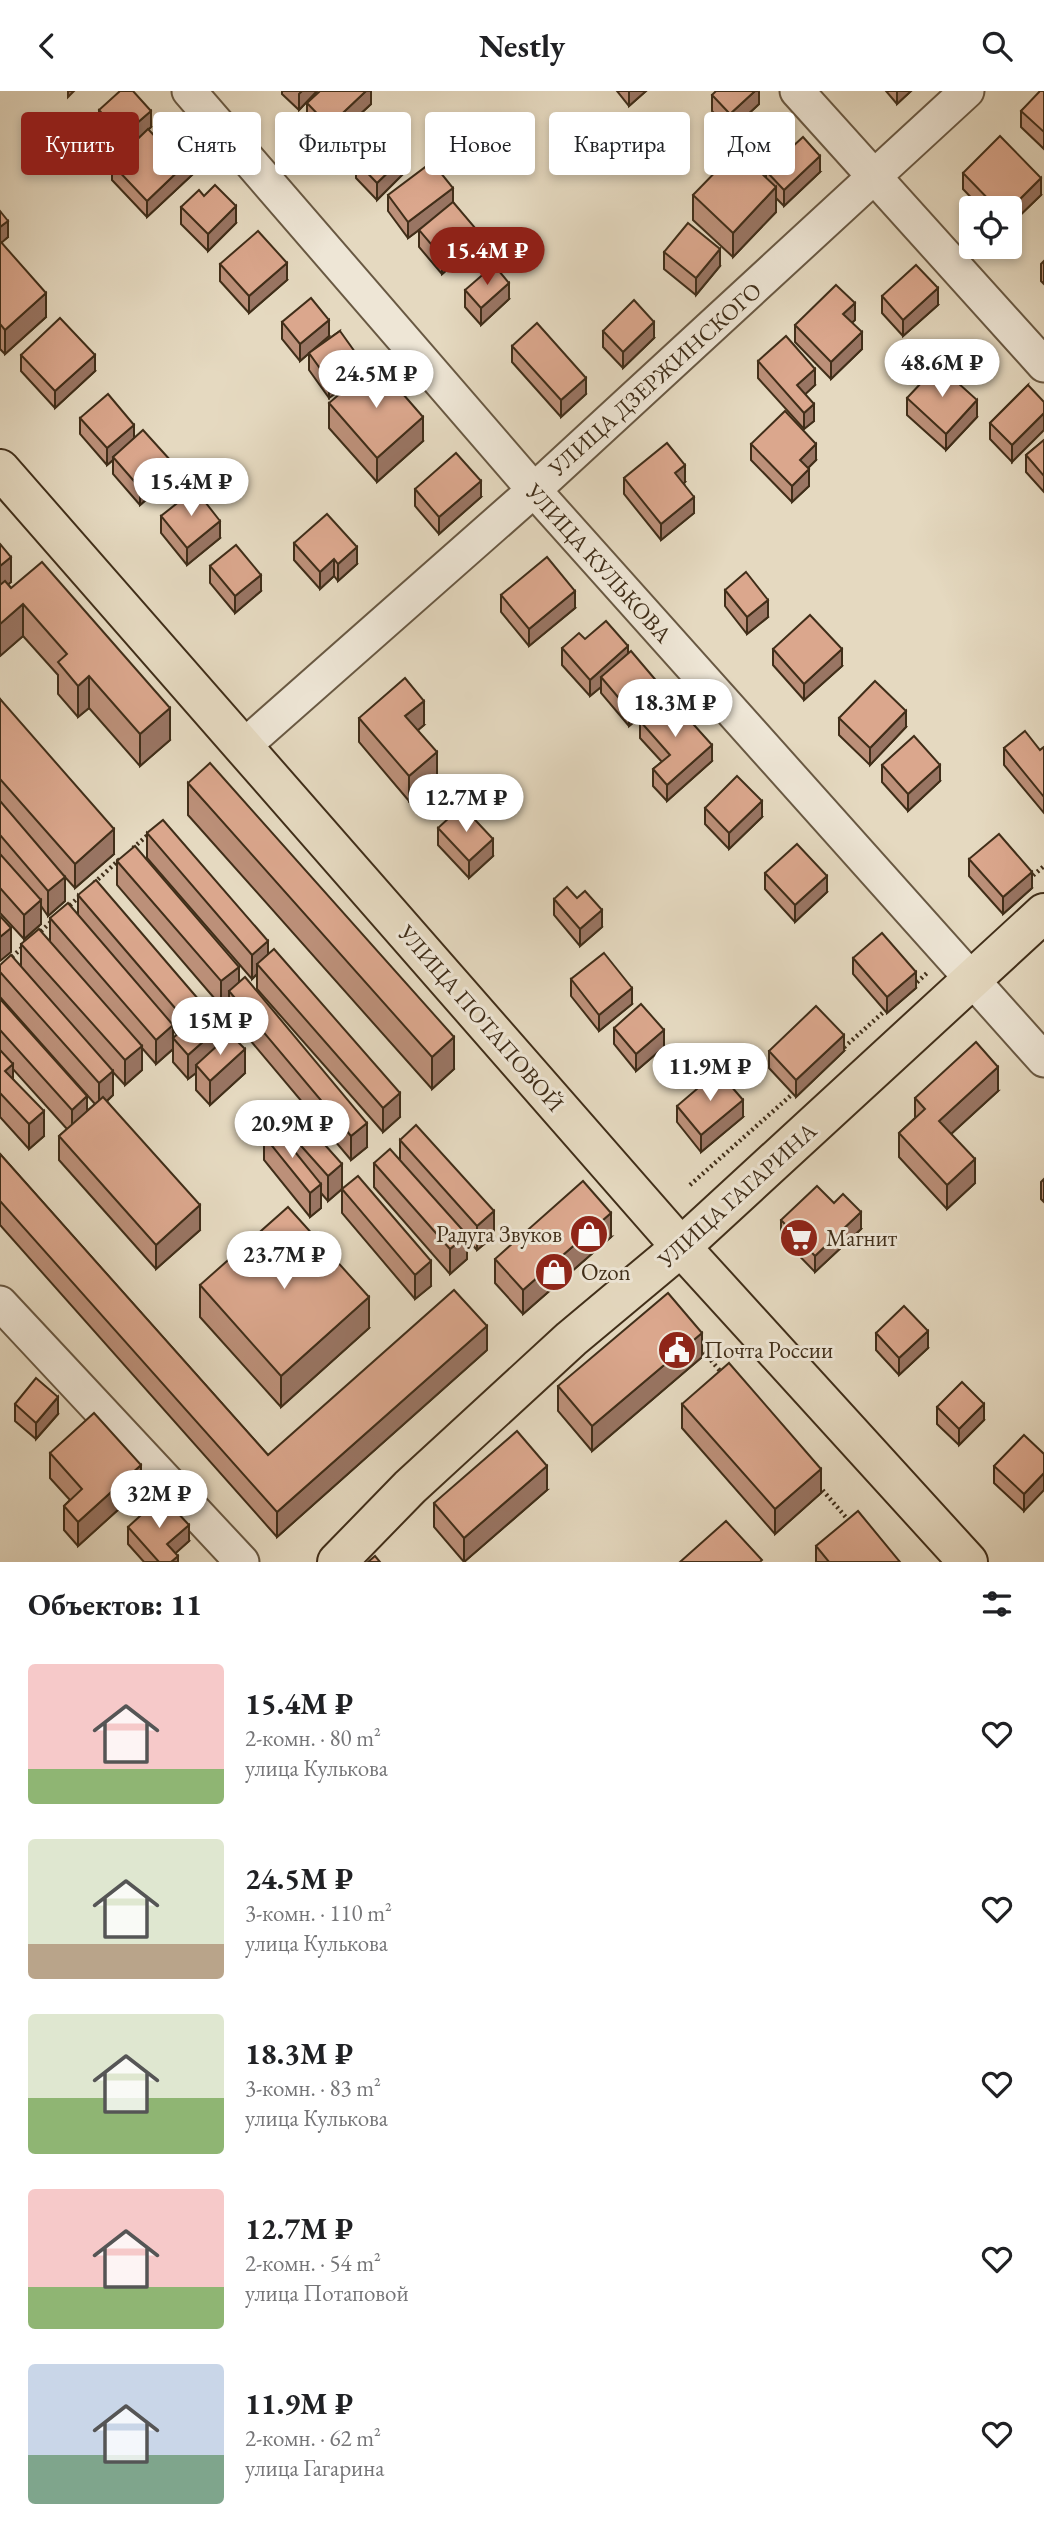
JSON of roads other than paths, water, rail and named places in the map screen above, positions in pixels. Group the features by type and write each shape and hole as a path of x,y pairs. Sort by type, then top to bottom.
{"main road":[{"name":"УЛИЦА ПОТАПОВОЙ","path":"0,469 681,1247 968,1562"},
{"name":"УЛИЦА ГАГАРИНА","path":"337,1562 410,1487 551,1358 681,1247 960,965 1035,898"}],"street":[{"name":"УЛИЦА КУЛЬКОВА","path":"190,91 534,490 1044,1060"},
{"path":"797,91 1044,365"},
{"name":"УЛИЦА ДЗЕРЖИНСКОГО","path":"244,746 534,490 968,91"},
{"path":"0,1303 242,1562"}],"place":[{"name":"Радуга Звуков","path":"589,1234"},
{"name":"Магнит","path":"799,1238"},
{"name":"Ozon","path":"554,1272"},
{"name":"Почта России","path":"677,1350"}]}
